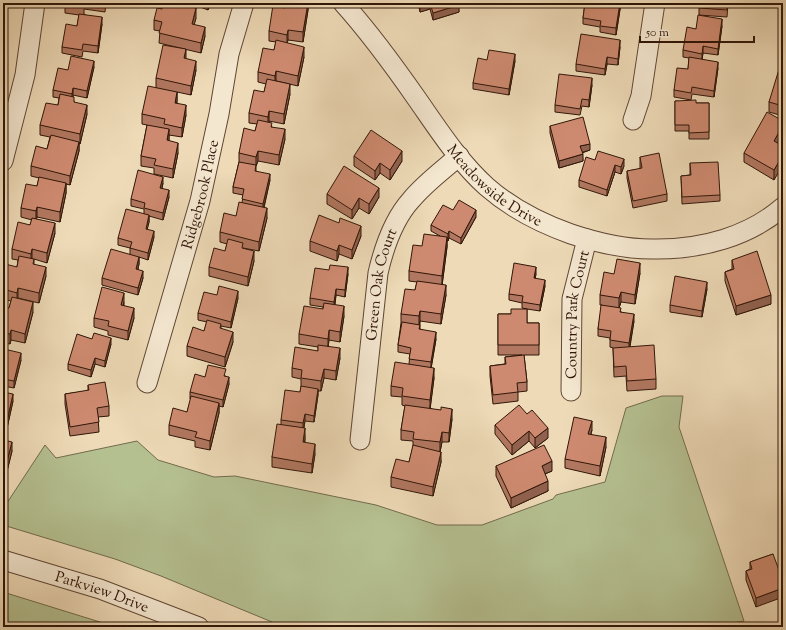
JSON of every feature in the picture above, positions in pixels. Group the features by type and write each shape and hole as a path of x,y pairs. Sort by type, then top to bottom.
{"street":[{"path":"3,161 25,75 35,3"},
{"name":"Ridgebrook Place","path":"147,383 200,201 219,114 229,54 244,3"},
{"name":"Meadowside Drive","path":"343,3 365,29 459,156 487,187 518,210 555,228 587,240 643,250 672,249 716,242 754,227 783,207"},
{"path":"633,120 641,96 655,3"},
{"name":"Green Oak Court","path":"360,440 378,273 384,247 410,200 459,156"},
{"name":"Country Park Court","path":"571,391 572,299 587,240"},
{"name":"Parkview Drive","path":"3,560 100,589 199,627"}],"green space":[{"path":"662,396 683,396 679,427 744,621 711,627 284,627 161,576 115,559 3,525 3,509 45,445 56,458 137,441 158,460 214,477 235,476 376,505 437,525 482,525 553,499 556,495 605,482 626,408"},
{"path":"3,592 116,627 3,627"}],"building":[{"path":"65,3 84,3 83,6"},
{"path":"163,3 173,3 196,8 192,24 205,27 201,43 159,33 162,22 154,20 157,8 162,9"},
{"path":"286,3 308,3 303,32 288,30 287,35 269,31 273,5 285,8"},
{"path":"430,3 458,3 459,5 433,13"},
{"path":"585,3 620,3 616,28 600,26 601,21 583,18"},
{"path":"699,3 727,3 727,10 699,8"},
{"path":"79,14 102,17 98,46 83,44 82,50 62,47 66,24 77,26"},
{"path":"698,15 722,19 718,49 703,46 702,54 683,50 687,27 696,29"},
{"path":"581,34 620,40 618,59 607,57 605,69 576,64"},
{"path":"276,40 304,47 298,76 276,71 275,76 258,72 263,48 274,50"},
{"path":"163,45 186,49 184,58 196,61 191,86 156,78"},
{"path":"489,50 515,54 509,89 473,83 478,58 487,60"},
{"path":"71,56 94,61 87,91 73,88 72,94 53,90 58,68 68,70"},
{"path":"689,57 718,62 714,91 692,87 691,93 674,90 677,68 688,69"},
{"path":"780,66 783,67 783,106 769,102"},
{"path":"559,74 592,78 589,100 582,99 580,109 555,105"},
{"path":"267,79 290,84 284,114 269,111 268,117 249,113 254,90 264,92"},
{"path":"148,86 177,92 175,103 186,105 182,128 164,124 165,119 142,114"},
{"path":"60,94 74,97 74,102 87,105 80,134 40,125 46,103 58,105"},
{"path":"696,100 696,103 709,103 709,132 689,133 689,125 675,125 675,101"},
{"path":"767,112 783,121 783,125 774,141 783,146 783,155 774,170 744,153"},
{"path":"583,117 590,144 580,146 583,154 559,161 550,126"},
{"path":"258,120 272,123 271,127 285,129 279,155 258,151 256,157 239,153 244,128 255,131"},
{"path":"147,125 169,129 167,140 178,143 173,169 154,165 156,159 141,156"},
{"path":"371,130 402,151 390,170 380,163 375,171 354,156"},
{"path":"51,135 79,142 70,176 31,166 36,146 47,149"},
{"path":"598,151 624,159 621,167 615,165 607,190 579,180 586,157 595,160"},
{"path":"659,153 667,194 633,201 627,171 642,168 640,157"},
{"path":"239,162 256,165 255,171 270,174 263,204 242,199 244,189 233,187"},
{"path":"718,162 720,195 682,197 681,176 691,175 690,163"},
{"path":"344,166 379,188 369,204 359,198 352,210 327,194"},
{"path":"138,170 163,177 160,188 169,190 163,213 144,208 145,203 131,199"},
{"path":"39,177 66,183 60,212 37,207 36,211 21,208 26,184 37,186"},
{"path":"459,200 476,210 461,238 449,231 448,234 431,225 443,205 453,210"},
{"path":"239,202 267,208 259,242 220,232 224,213 236,216"},
{"path":"126,209 149,215 146,229 154,231 148,253 130,248 132,242 118,238"},
{"path":"319,215 339,223 340,218 361,226 352,250 339,245 337,251 310,241"},
{"path":"32,218 55,223 47,253 32,249 31,254 12,249 18,222 30,225"},
{"path":"424,234 447,237 442,276 409,271 413,245 422,246"},
{"path":"228,239 243,243 242,248 254,251 248,277 209,267 214,248 225,251"},
{"path":"111,249 139,257 136,269 143,271 138,288 102,278"},
{"path":"757,251 771,295 736,306 725,272 734,269 732,260"},
{"path":"19,256 34,259 33,264 46,267 39,293 18,288 17,293 3,289 5,264 17,267"},
{"path":"617,259 640,263 635,295 621,292 619,298 600,295 604,272 614,274"},
{"path":"514,263 536,267 534,278 545,280 540,305 522,302 523,296 509,294"},
{"path":"330,265 348,267 345,290 336,289 334,302 310,298 315,268 329,270"},
{"path":"675,276 707,282 702,311 670,305"},
{"path":"417,281 446,285 441,314 420,311 419,316 401,314 405,289 415,290"},
{"path":"219,286 238,291 231,322 198,313 204,292 217,295"},
{"path":"102,287 124,293 121,305 134,308 128,331 108,326 109,321 94,318"},
{"path":"12,297 33,302 25,334 11,330 10,334 3,333 3,307 9,308"},
{"path":"324,303 344,306 340,332 329,330 328,339 299,334 304,306 323,309"},
{"path":"601,305 621,308 620,312 634,314 629,343 610,340 611,331 598,329"},
{"path":"511,309 527,309 527,323 539,323 539,345 498,345 498,314 511,314"},
{"path":"207,320 221,324 220,328 233,332 225,357 187,346 193,327 204,331"},
{"path":"402,322 420,325 419,329 436,332 431,362 409,359 411,348 398,345"},
{"path":"94,333 111,338 105,361 95,358 91,370 68,364 77,334 92,339"},
{"path":"3,343 6,344 4,349 21,353 14,381 3,379"},
{"path":"318,345 340,348 336,371 324,369 321,381 301,378 302,370 292,368 295,347 318,351"},
{"path":"654,345 656,379 627,381 626,366 614,367 613,348"},
{"path":"524,355 527,382 517,383 518,392 493,395 490,366 506,364 505,357"},
{"path":"395,362 434,368 430,400 402,396 403,388 391,386"},
{"path":"208,365 226,369 224,376 229,377 223,400 190,392 195,374 205,377"},
{"path":"105,382 109,406 97,408 99,422 70,427 65,394 89,390 88,385"},
{"path":"301,386 318,389 314,416 305,414 303,423 281,420 285,390 300,392"},
{"path":"3,392 13,394 7,421 3,420"},
{"path":"191,396 219,403 210,441 195,437 197,432 169,425 173,408 187,412"},
{"path":"405,405 441,410 441,407 452,409 449,433 442,432 440,442 413,439 414,432 401,430"},
{"path":"519,405 527,414 532,410 548,428 535,438 529,431 512,445 495,425"},
{"path":"574,417 592,421 588,434 606,437 600,466 565,459"},
{"path":"277,424 305,428 303,442 315,444 312,464 272,457"},
{"path":"3,427 7,427 4,440 12,442 7,461 3,460"},
{"path":"413,445 441,452 433,487 391,477 396,459 409,462"},
{"path":"544,445 552,461 542,466 548,481 511,498 496,466"},
{"path":"773,554 783,581 783,588 756,598 746,571 752,569 750,562"}]}
